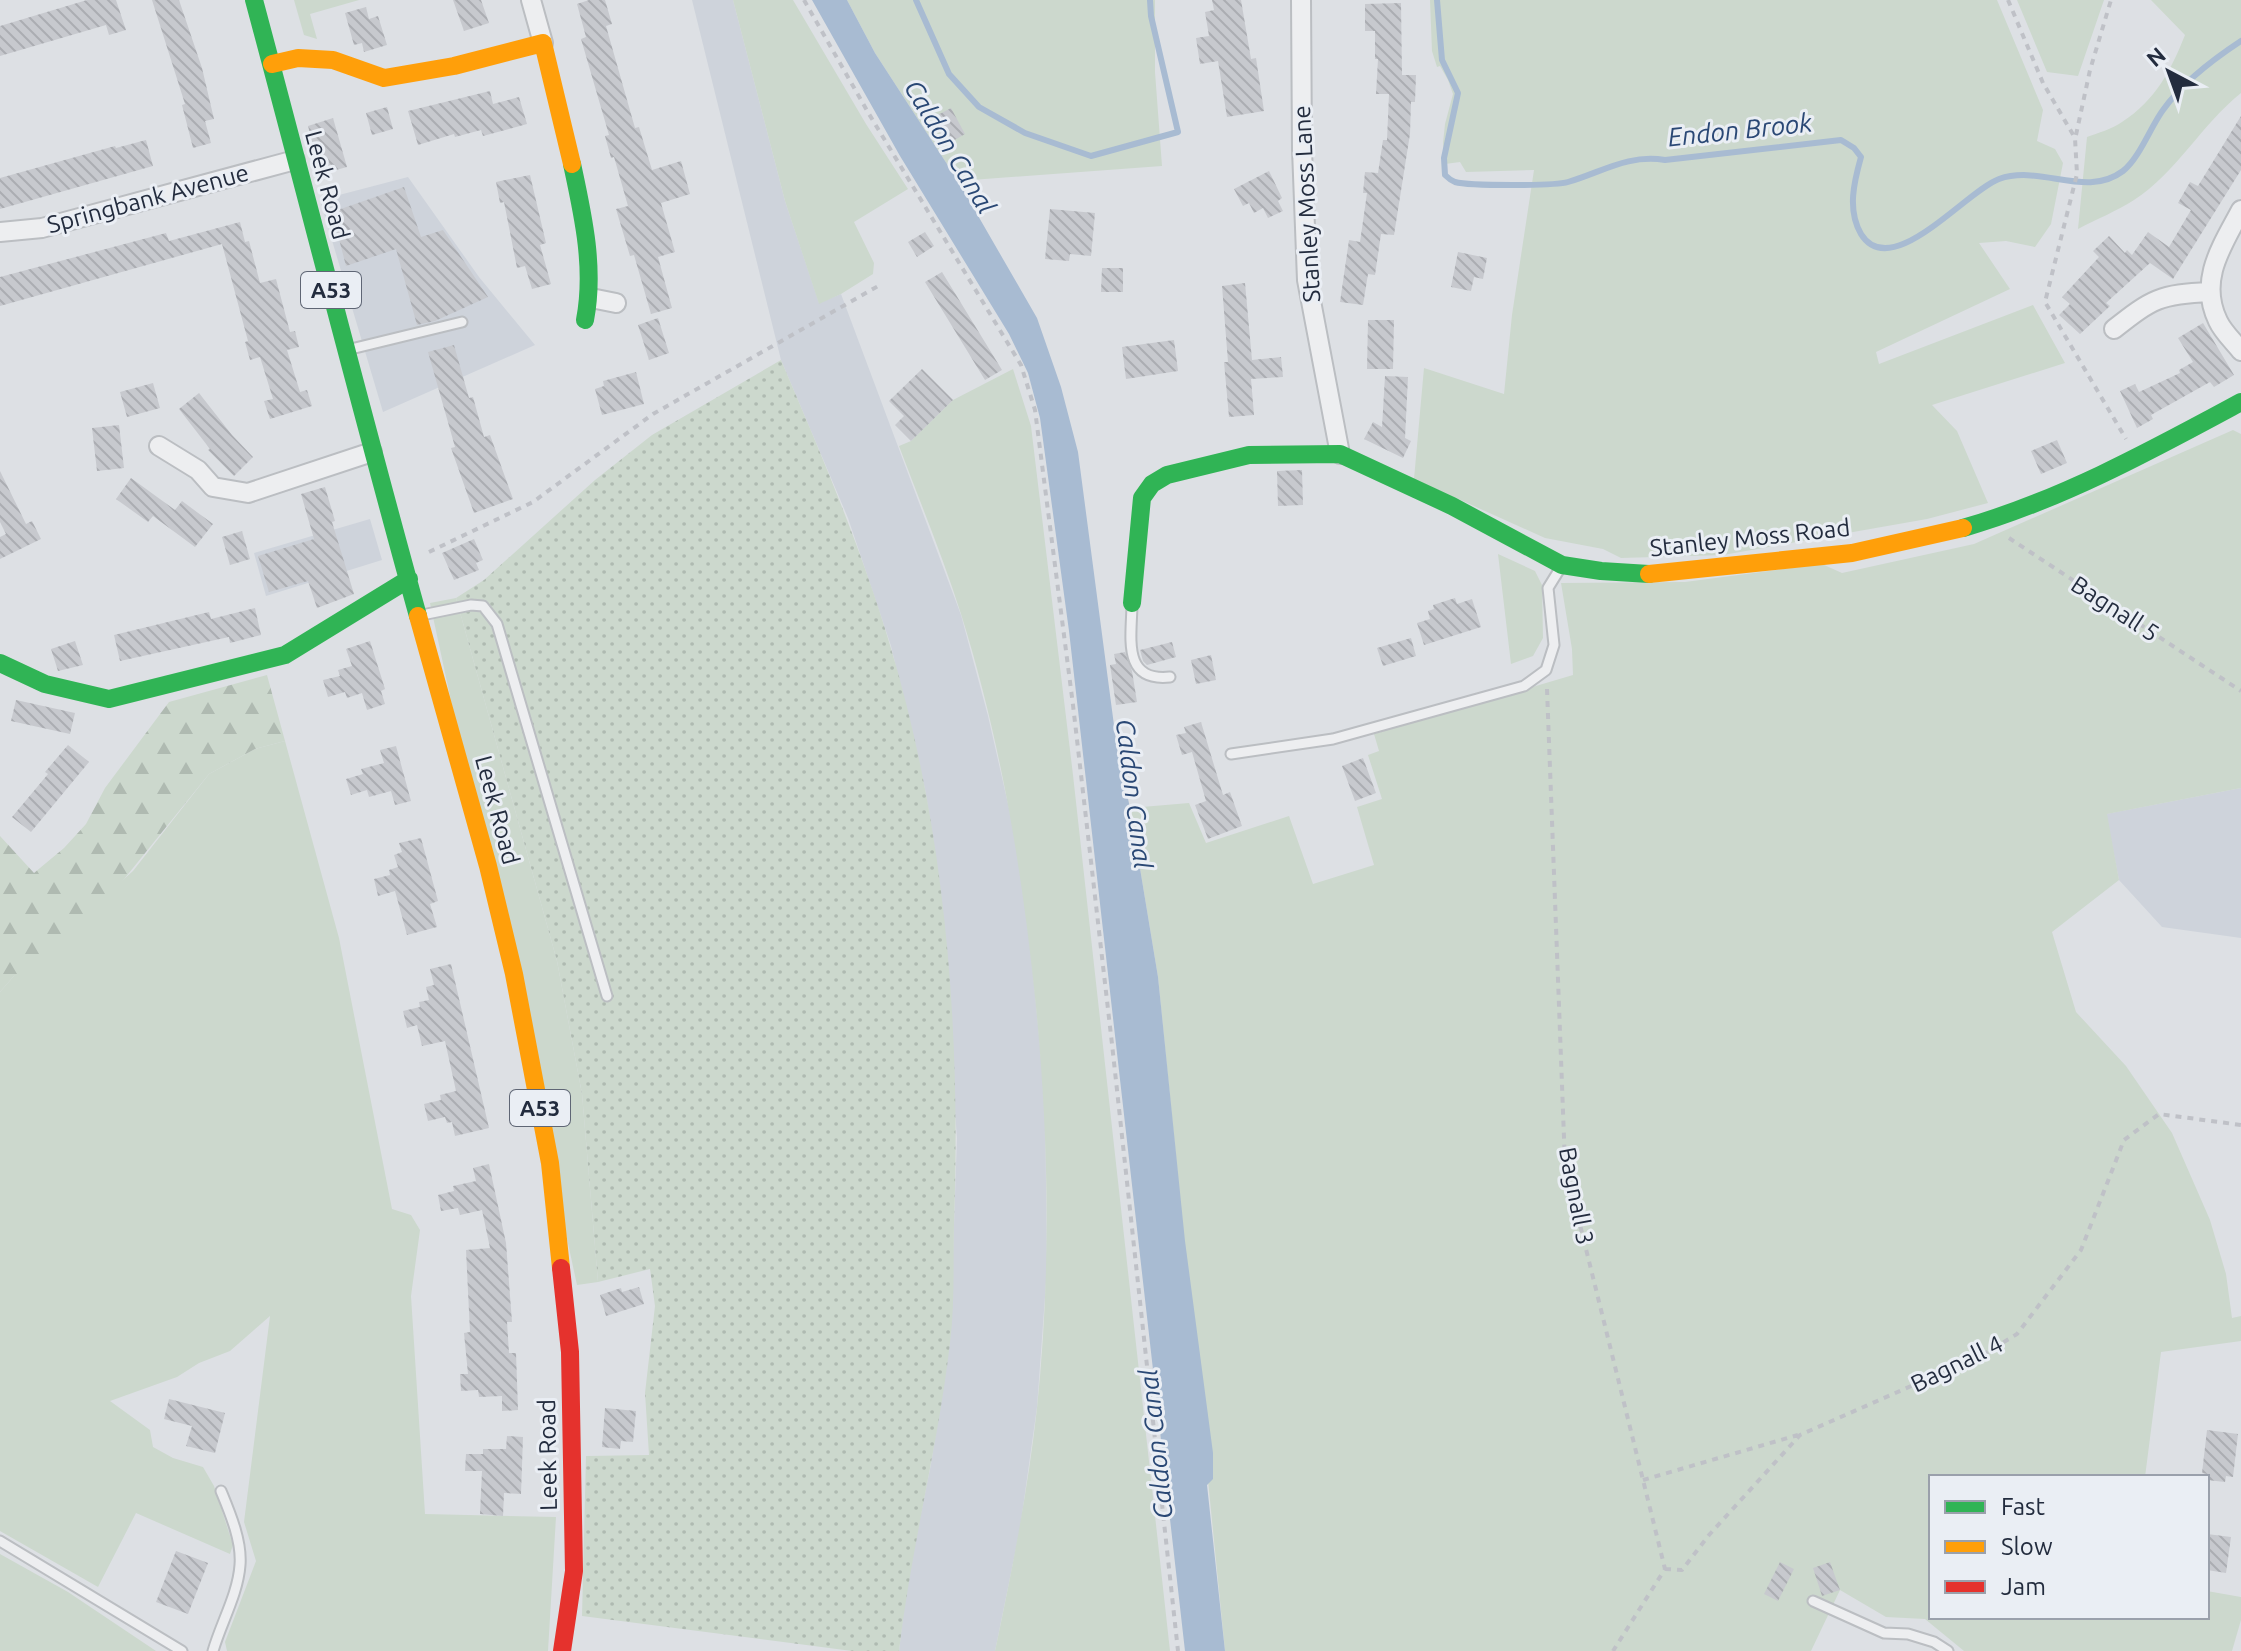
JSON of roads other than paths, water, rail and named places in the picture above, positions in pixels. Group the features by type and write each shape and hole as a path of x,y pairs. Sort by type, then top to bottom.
{"main road":[{"name":"Leek Road","path":"254,0 348,350 372,452 488,866 511,959 550,1163 570,1352 574,1571 562,1651"},
{"path":"272,64 298,58 333,60 384,78 454,66 543,43 571,157 587,246 591,298 585,320"},
{"name":"Stanley Moss Road","path":"1132,603 1142,498 1152,484 1167,475 1249,455 1340,454 1452,506 1562,565 1655,574 1852,553 1958,530 2002,517 2137,458 2241,402"},
{"path":"0,663 45,684 109,699 285,655 407,572"}],"street":[{"path":"531,0 543,43"},
{"name":"Stanley Moss Lane","path":"1301,0 1307,280 1340,454"},
{"name":"Springbank Avenue","path":"0,232 42,228 295,160"},
{"path":"2241,210 2213,263 2210,292 2218,321 2241,351"},
{"path":"2114,329 2145,305 2173,293 2210,292"},
{"path":"591,298 616,303"},
{"path":"159,446 198,470 213,487 248,493 372,452"}],"lane":[{"path":"348,350 462,322"},
{"path":"1231,754 1333,739 1524,686 1546,670 1554,645 1548,588 1562,565"},
{"path":"1132,603 1133,656 1136,665 1151,678 1170,677"},
{"path":"420,616 471,605 483,606 497,624 607,996"},
{"path":"213,1651 241,1560 235,1530 221,1491"},
{"path":"0,1541 182,1651"},
{"path":"1813,1601 1884,1633 1908,1634 1934,1642 1948,1651"}],"water":[{"path":"812,0 847,0 875,53 958,181 1037,318 1061,387 1078,452 1117,748 1158,977 1185,1241 1213,1453 1213,1479 1207,1485 1225,1651 1185,1651 1069,631 1040,418 1028,373 1009,334 900,156"}],"waterway":[{"path":"916,0 949,74 979,107 1025,133 1091,156 1178,132 1150,0"},
{"name":"Endon Brook","path":"1437,0 1442,60 1458,93 1444,158 1445,175 1452,181 1493,185 1560,183 1639,160 1665,160 1841,140 1861,157 1853,196 1854,215 1861,234 1874,246 1891,248 1929,229 1999,179 2031,175 2094,182 2109,179 2123,171 2134,159 2158,117 2180,90 2241,41"}],"water label":[{"name":"Caldon Canal","path":"950,147"},
{"name":"Caldon Canal","path":"1134,794"},
{"name":"Caldon Canal","path":"1156,1444"}]}
